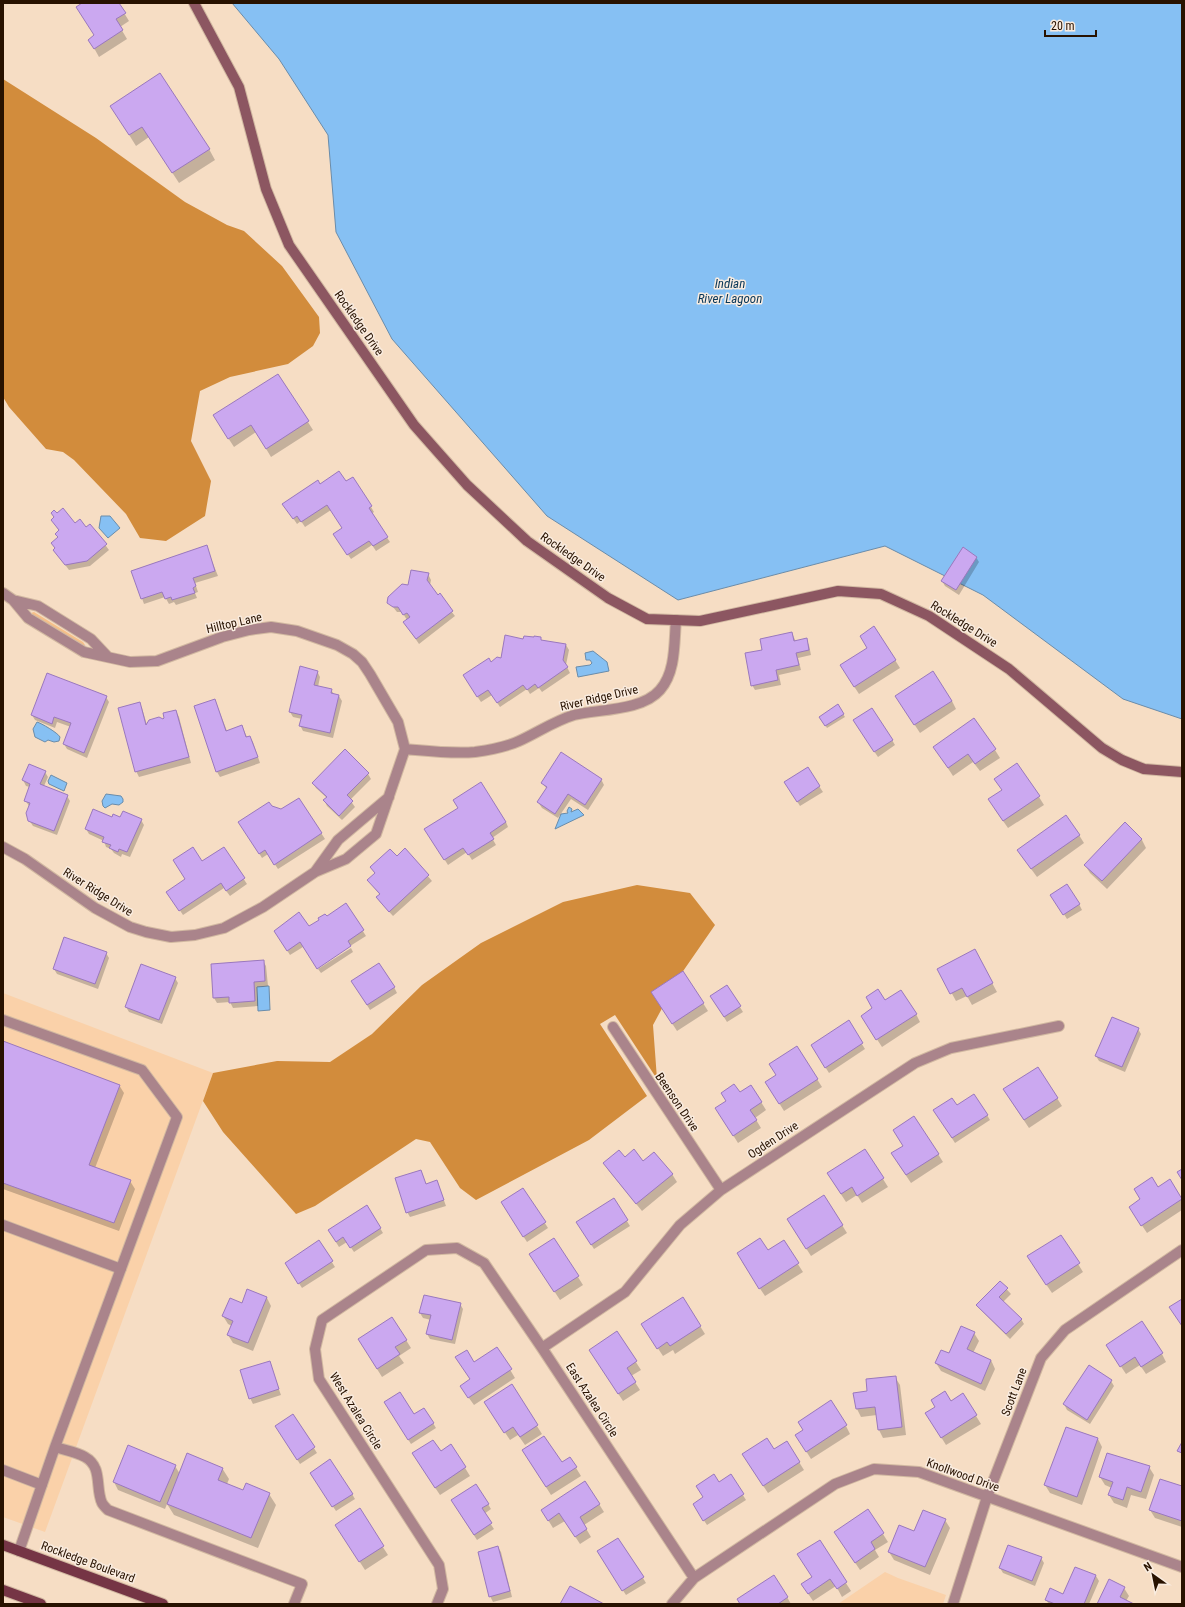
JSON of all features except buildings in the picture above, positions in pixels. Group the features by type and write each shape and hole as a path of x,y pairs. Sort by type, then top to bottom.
{"main road":[{"name":"Rockledge Boulevard","path":"3,1545 163,1604"},
{"path":"3,1590 41,1604"}],"street":[{"name":"Rockledge Drive","path":"194,3 239,87 266,189 289,245 414,425 467,485 527,540 608,598 646,619 700,622 838,591 881,594 929,616 1009,668 1102,748 1115,756 1144,769 1182,772"},
{"name":"Hilltop Lane","path":"3,593 13,600 28,618 84,652 130,662 157,661 222,637 249,630 271,628 297,631 338,645 362,662 398,722 405,749"},
{"name":"Hilltop Lane","path":"13,600 38,606 91,639 107,656"},
{"name":"River Ridge Drive","path":"3,847 25,859 95,908 130,927 171,937 195,935 224,928 263,908 315,872 346,859 376,834 405,749 475,752 498,748 518,742 555,722 573,716 620,708 645,701 660,691 671,672 676,620"},
{"name":"River Ridge Drive","path":"315,872 338,840 389,797"},
{"path":"3,1020 142,1070 177,1117 55,1447 19,1551"},
{"name":"Ogden Drive","path":"542,1348 625,1292 680,1225 721,1190 915,1063 952,1048 1060,1026"},
{"name":"Beenson Drive","path":"613,1027 721,1190"},
{"path":"3,1225 121,1269"},
{"name":"East Azalea Circle","path":"457,1248 484,1263 694,1578"},
{"name":"West Azalea Circle","path":"437,1604 443,1589 439,1565 320,1379 315,1349 322,1320 426,1250 457,1248"},
{"name":"Scott Lane","path":"953,1604 987,1497 1041,1358 1065,1330 1182,1250"},
{"path":"55,1447 82,1455 87,1458 96,1472 102,1503 108,1510 302,1584 294,1604"},
{"name":"Knollwood Drive","path":"672,1604 694,1578 836,1484 874,1469 919,1472 1182,1567"},
{"path":"3,1470 42,1485"}],"shaded area":[{"path":"3,79 96,138 185,202 227,225 244,231 282,266 319,317 320,333 313,346 288,364 230,377 200,391 191,441 211,481 205,516 166,541 140,538 126,514 74,460 63,452 46,449 9,407 3,397"},
{"path":"34,612 83,642 85,645 82,645 31,613"},
{"path":"637,885 690,893 715,925 679,977 653,1025 657,1079 615,1015 600,1024 647,1096 589,1140 476,1200 460,1188 430,1142 416,1139 315,1206 296,1214 223,1132 203,1101 213,1073 277,1061 330,1062 372,1034 422,985 481,943 563,902"},
{"path":"3,993 213,1073 45,1532 3,1517"},
{"path":"885,1572 946,1595 943,1604 838,1604"}],"water":[{"name":"Indian River Lagoon","path":"232,3 1182,3 1182,719 1123,699 983,595 885,546 678,600 547,516 392,339 336,232 328,135 279,59"},
{"path":"101,516 110,516 120,528 108,538 99,528"},
{"path":"593,651 607,662 609,671 578,677 576,667 590,665 592,663 590,660 586,660 585,653"},
{"path":"37,722 59,735 59,741 54,742 48,740 45,742 35,737 33,729"},
{"path":"51,775 67,783 64,791 49,784 48,781"},
{"path":"106,794 121,796 123,802 119,805 112,804 105,808 102,801"},
{"path":"569,807 572,809 571,812 578,809 584,815 555,829 561,814 568,813 567,811"},
{"path":"269,986 270,1010 258,1011 257,987"}]}
